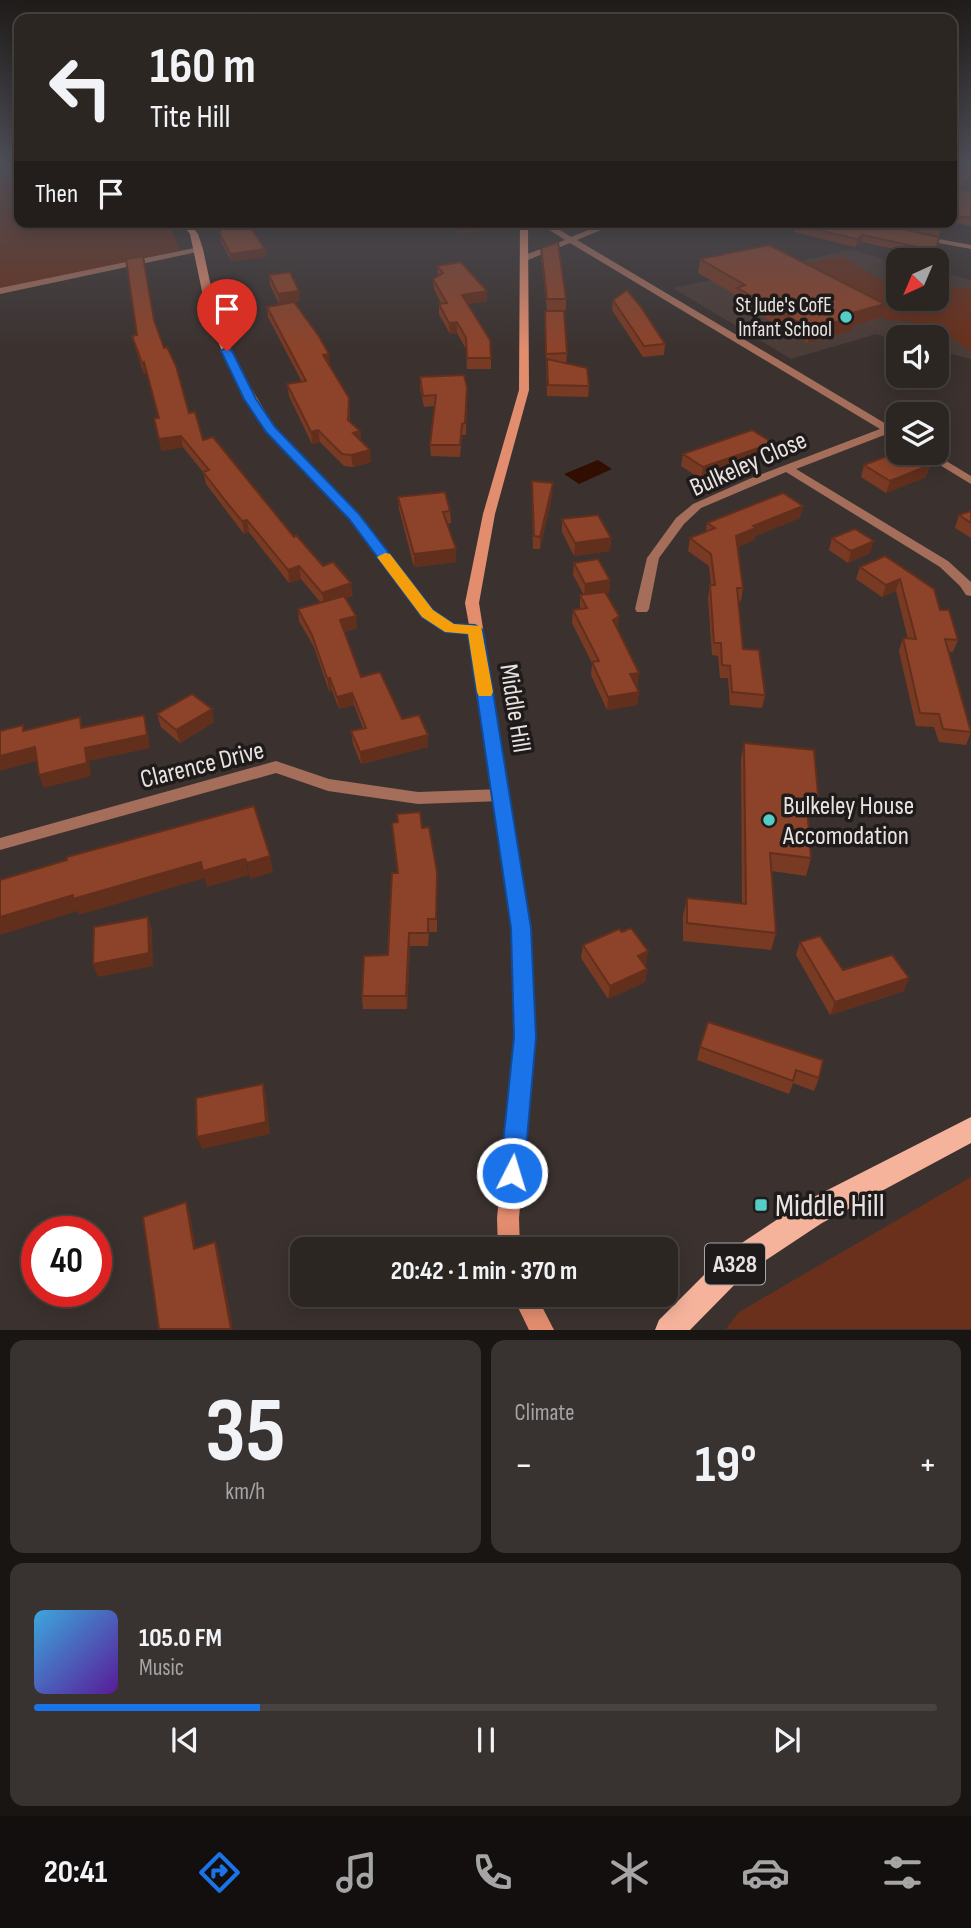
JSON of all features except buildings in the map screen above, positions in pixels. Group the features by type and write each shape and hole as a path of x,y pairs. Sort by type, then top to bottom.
{"main road":[{"name":"A328","path":"668,1329 735,1264 812,1213 971,1129"}],"street":[{"path":"189,228 199,249 212,315 234,368 271,430 354,516 427,614 450,629 475,630"},
{"name":"Middle Hill","path":"509,1237 508,1218 525,1037 521,928 472,603 489,513 524,390 524,228"},
{"path":"552,228 886,429"},
{"path":"525,258 601,228"},
{"path":"907,235 971,247"},
{"path":"0,292 199,249"},
{"name":"Bulkeley Close","path":"642,609 653,558 680,521 697,506 787,468 886,435"},
{"path":"945,465 971,481"},
{"path":"787,468 944,564 971,592"},
{"name":"Clarence Drive","path":"0,844 276,767 328,785 418,798 502,795"},
{"path":"530,1307 542,1329"}],"shaded area":[{"path":"0,226 170,228 180,250 0,294"},
{"name":"St Jude's CofE Infant School","path":"850,250 886,259 886,312 948,312 949,274 971,280 971,359 949,353 949,325 886,325 886,337 876,334 791,359 673,288"},
{"path":"841,256 886,283 886,312 948,312 949,286 971,289 971,351 949,336 949,325 922,325 887,320 786,267"},
{"path":"598,460 612,469 579,484 564,474"},
{"path":"971,1177 971,1329 726,1329 739,1312"}],"slow traffic":[{"path":"385,557 427,614 450,629 475,630 485,692"}],"place":[{"name":"St Jude's CofE Infant School","path":"846,317"},
{"name":"Bulkeley House Accomodation","path":"769,820"},
{"name":"Middle Hill","path":"761,1205"}],"route":[{"path":"227,351 250,399 271,430 354,516 427,614 450,629 475,630 521,928 525,1037 512,1173"}]}
